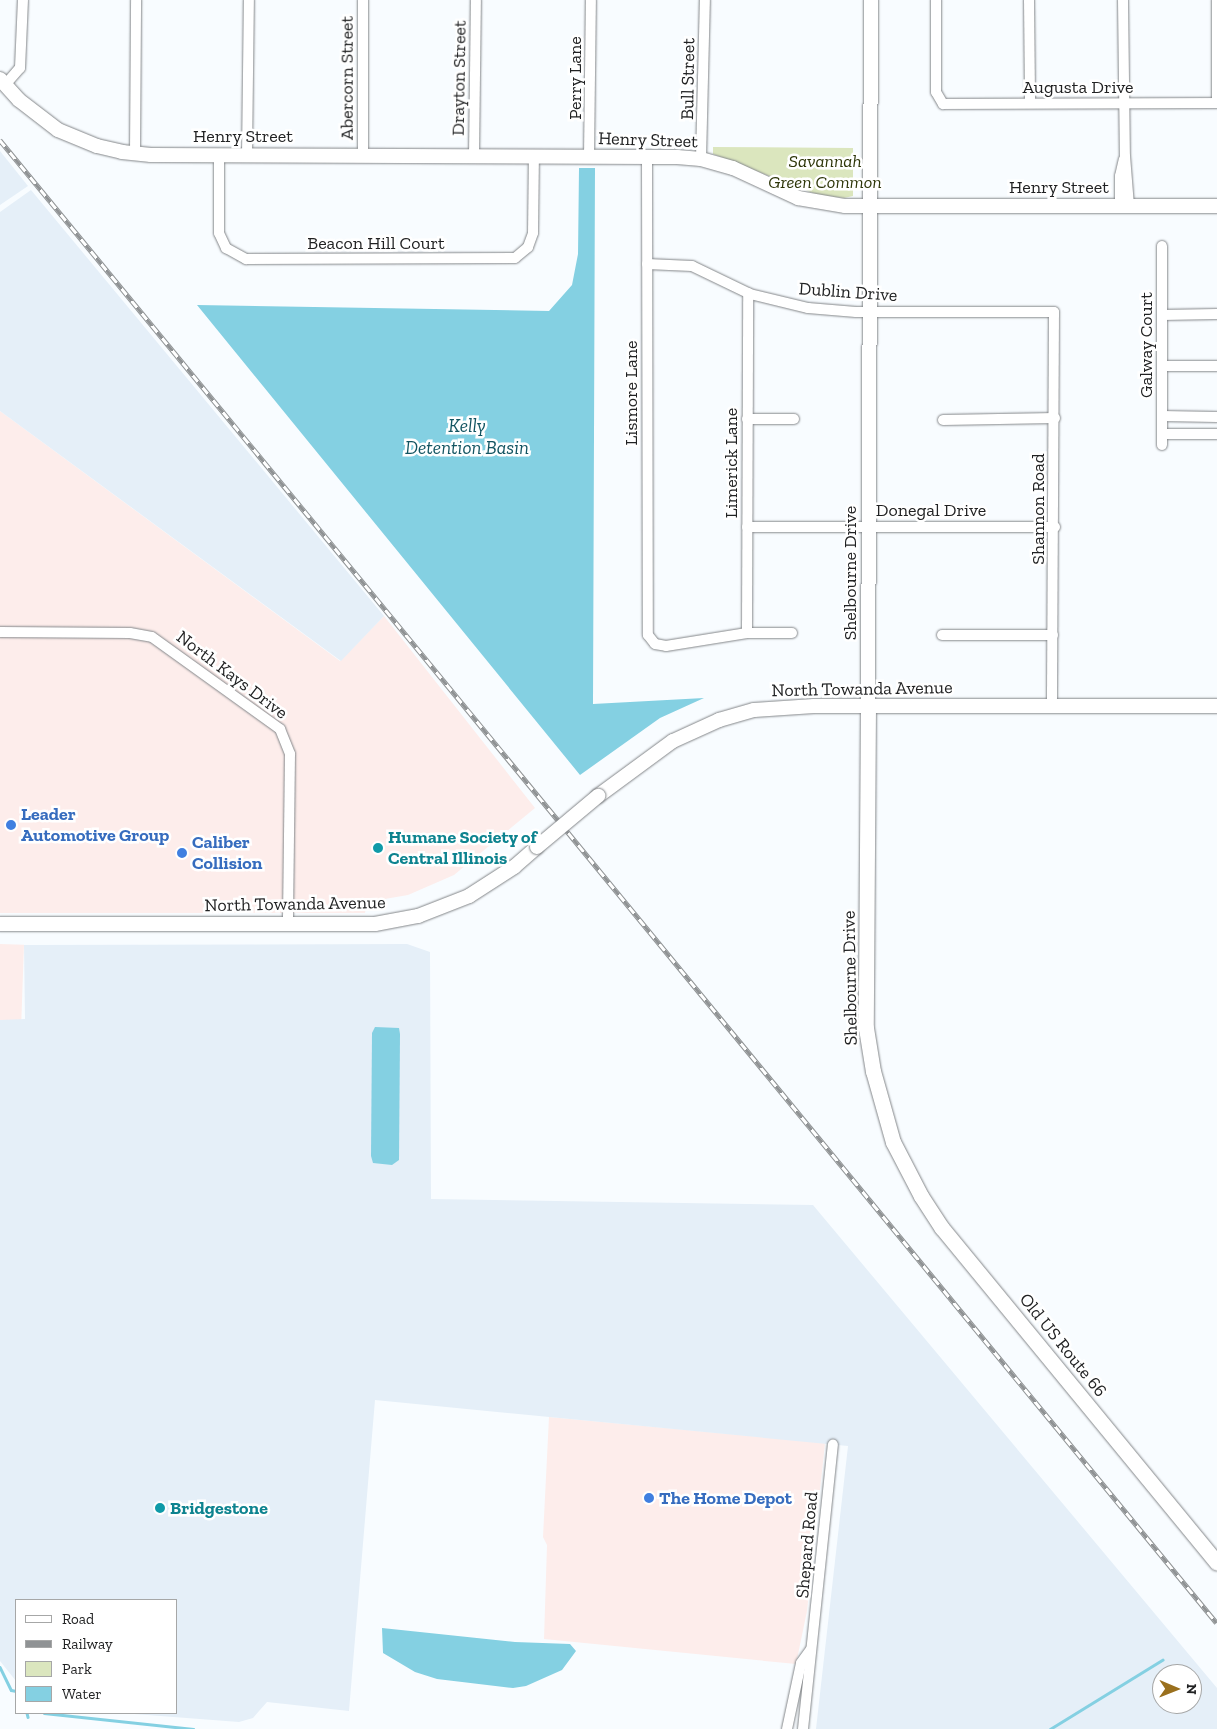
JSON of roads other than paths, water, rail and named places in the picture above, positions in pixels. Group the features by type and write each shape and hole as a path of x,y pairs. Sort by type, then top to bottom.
{"main road":[{"name":"Shelbourne Drive","path":"871,0 866,1028 872,1072 894,1142"},
{"name":"Henry Street","path":"2,82 39,117 72,138 97,146 135,153 589,156 701,159 732,168 798,198 871,207 1217,206"},
{"name":"North Towanda Avenue","path":"0,924 375,924 418,916 469,896 514,866 598,796 658,750 719,720 777,707 1217,706"},
{"name":"Old US Route 66","path":"894,1142 920,1196 942,1228 1217,1563"}],"street":[{"path":"2,82 20,68 23,0"},
{"path":"135,153 136,0"},
{"path":"247,155 249,0"},
{"name":"Abercorn Street","path":"363,0 363,156"},
{"name":"Drayton Street","path":"474,156 476,0"},
{"name":"Perry Lane","path":"589,156 591,0"},
{"name":"Bull Street","path":"701,159 705,0"},
{"name":"Augusta Drive","path":"936,0 936,92 940,102 1217,104"},
{"path":"1029,0 1030,103"},
{"path":"1123,0 1125,156 1120,176 1124,206"},
{"path":"1217,0 1217,104"},
{"name":"Beacon Hill Court","path":"219,155 221,241 238,257 256,259 515,258 528,248 533,233 534,156"},
{"name":"Lismore Lane","path":"647,157 647,630 650,640 661,646 747,632"},
{"name":"Galway Court","path":"1162,246 1162,445"},
{"name":"Dublin Drive","path":"647,264 692,266 748,293 808,308 869,312 1054,312"},
{"name":"Limerick Lane","path":"747,632 748,293"},
{"name":"Shannon Road","path":"1052,706 1055,526 1054,312"},
{"path":"1162,315 1217,314"},
{"path":"1163,366 1217,366"},
{"path":"1162,416 1217,417"},
{"path":"943,420 1055,418"},
{"path":"747,419 794,419"},
{"path":"1162,434 1217,434"},
{"name":"Donegal Drive","path":"747,526 1055,526"},
{"name":"North Kays Drive","path":"0,632 146,635 280,730 290,754 288,924"},
{"path":"747,632 792,633"},
{"path":"942,635 1053,635"},
{"name":"Shepard Road","path":"803,1729 833,1445"},
{"name":"Shepard Road","path":"787,1729 802,1663 811,1648"}],"water":[{"name":"Kelly Detention Basin","path":"579,168 595,168 593,704 704,698 660,718 580,775 197,305 549,311 572,285 578,254"},
{"path":"375,1027 399,1028 400,1034 399,1160 392,1165 373,1163 371,1156 372,1033"},
{"path":"382,1628 515,1642 570,1644 576,1651 562,1670 526,1686 513,1688 437,1679 415,1672 383,1653"}],"waterway":[{"path":"1050,1729 1162,1660"},
{"path":"0,1667 11,1690 15,1691"},
{"path":"53,1714 193,1729"}],"railway":[{"path":"0,140 1217,1623"}],"place":[{"name":"Leader Automotive Group","path":"11,825"},
{"name":"Humane Society of Central Illinois","path":"378,848"},
{"name":"Caliber Collision","path":"182,853"},
{"name":"The Home Depot","path":"649,1498"},
{"name":"Bridgestone","path":"160,1508"}],"park label":[{"name":"Savannah Green Common","path":"825,172"}]}
